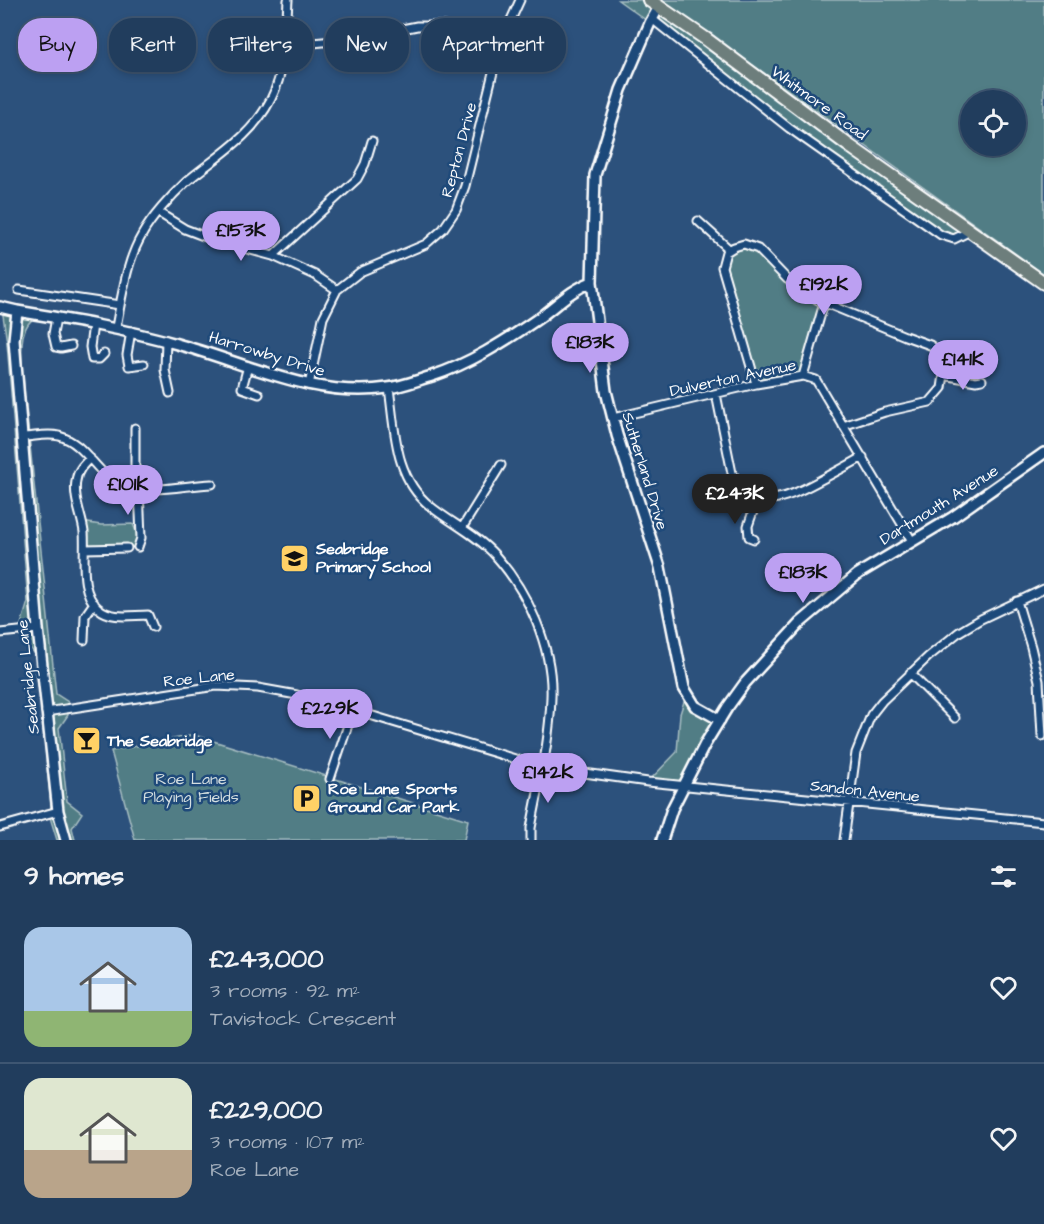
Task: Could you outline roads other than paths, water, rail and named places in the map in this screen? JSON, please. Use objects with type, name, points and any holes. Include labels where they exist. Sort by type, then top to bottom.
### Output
[{"type":"highway","name":"Whitmore Road","points":[[654,4],[1044,283]]},
{"type":"street","points":[[286,18],[288,0]]},
{"type":"street","name":"Repton Drive","points":[[512,18],[520,0]]},
{"type":"street","name":"Sutherland Drive","points":[[654,4],[652,19],[621,90],[595,175],[592,282],[606,391],[660,567],[684,688],[695,706],[720,720]]},
{"type":"street","points":[[652,19],[789,128],[941,235],[954,239],[970,231]]},
{"type":"street","points":[[313,43],[352,39],[421,26]]},
{"type":"street","points":[[116,327],[135,248],[143,233],[186,183],[223,155],[252,127],[272,99],[279,72]]},
{"type":"street","name":"Repton Drive","points":[[309,385],[322,318],[337,290],[360,272],[426,244],[443,229],[456,210],[465,186],[493,72]]},
{"type":"street","points":[[273,256],[357,179],[365,164],[372,141]]},
{"type":"street","points":[[159,213],[185,229],[214,240],[273,256],[315,275],[337,290]]},
{"type":"street","points":[[698,222],[729,249]]},
{"type":"street","points":[[756,384],[722,267],[723,259],[729,249],[744,244],[758,249],[787,279],[824,303],[930,345],[936,350],[943,363],[944,375],[942,388],[930,402],[885,412],[843,426]]},
{"type":"street","name":"Harrowby Drive","points":[[17,311],[116,327],[166,340],[309,385],[340,390],[389,388],[435,375],[478,357],[537,320],[579,287],[592,282]]},
{"type":"street","points":[[19,290],[120,305]]},
{"type":"street","points":[[803,376],[824,303]]},
{"type":"street","points":[[0,307],[17,311]]},
{"type":"street","name":"Seabridge Lane","points":[[17,311],[14,340],[38,629],[58,811],[66,840]]},
{"type":"street","points":[[56,318],[53,334],[56,347],[71,346]]},
{"type":"street","points":[[93,324],[90,347],[92,359],[99,359],[104,354]]},
{"type":"street","points":[[130,331],[127,355],[129,366],[144,364]]},
{"type":"street","points":[[166,340],[165,370],[171,393]]},
{"type":"street","points":[[248,366],[242,388],[259,394]]},
{"type":"street","points":[[944,375],[982,380]]},
{"type":"street","name":"Dulverton Avenue","points":[[613,418],[756,384],[803,376],[816,380],[912,541]]},
{"type":"street","points":[[389,388],[400,464],[413,487],[428,505],[494,553],[519,586],[541,637],[548,661],[551,695],[531,840]]},
{"type":"street","points":[[716,394],[732,474],[739,485],[752,496],[777,499],[790,496],[863,458]]},
{"type":"street","points":[[135,428],[141,538],[138,547]]},
{"type":"street","points":[[22,436],[48,434],[60,436],[81,447],[114,481],[124,486],[137,488],[212,484]]},
{"type":"street","name":"Dartmouth Avenue","points":[[662,840],[672,809],[720,720],[745,683],[800,623],[858,574],[990,492],[1044,453]]},
{"type":"street","points":[[90,458],[81,467],[75,482],[85,549],[84,572],[87,589],[94,603],[108,616],[148,615],[153,627]]},
{"type":"street","points":[[462,528],[501,465]]},
{"type":"street","points":[[754,539],[749,537],[748,526],[758,497]]},
{"type":"street","points":[[85,549],[127,548]]},
{"type":"street","points":[[844,840],[856,753],[871,715],[882,701],[910,673],[960,632],[1044,589]]},
{"type":"street","points":[[1017,601],[1039,681],[1042,736]]},
{"type":"street","points":[[84,640],[85,616],[94,603]]},
{"type":"street","points":[[0,633],[38,629]]},
{"type":"street","points":[[910,673],[955,718]]},
{"type":"street","name":"Roe Lane","points":[[46,712],[227,686],[258,688],[297,695],[353,710],[542,767],[684,785]]},
{"type":"street","points":[[330,778],[353,710]]},
{"type":"street","name":"Sandon Avenue","points":[[684,785],[848,804],[1044,822]]},
{"type":"street","points":[[0,827],[58,811]]},
{"type":"place","name":"Seabridge Primary School","points":[[295,558]]},
{"type":"place","name":"The Seabridge","points":[[86,741]]},
{"type":"place","name":"Roe Lane Sports Ground Car Park","points":[[307,798]]},
{"type":"park label","name":"Roe Lane Playing Fields","points":[[191,788]]}]
